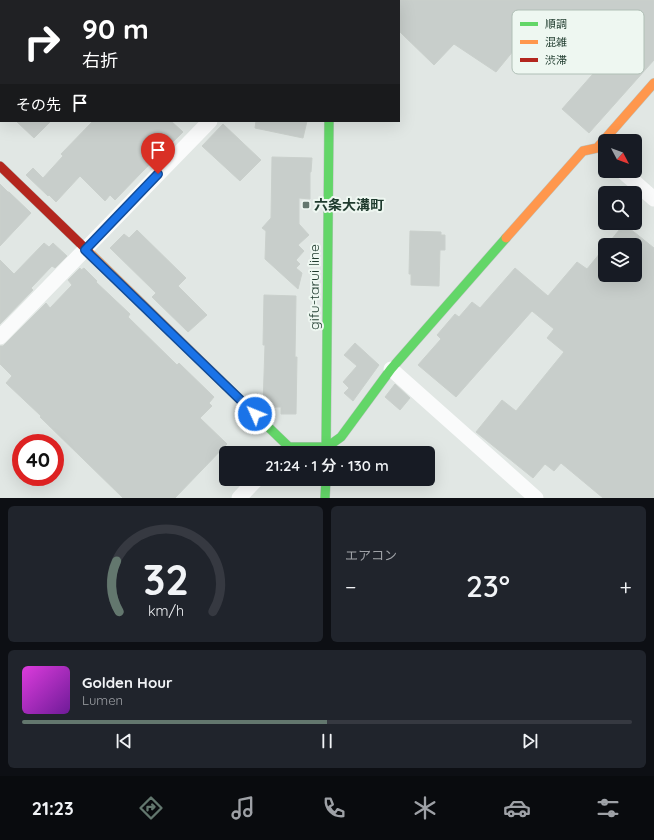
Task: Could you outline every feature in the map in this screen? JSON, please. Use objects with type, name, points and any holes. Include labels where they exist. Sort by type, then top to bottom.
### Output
[{"type":"street","points":[[615,134],[654,83]]},
{"type":"street","points":[[0,338],[209,122]]},
{"type":"street","name":"gifu-tarui line","points":[[326,446],[329,122]]},
{"type":"street","points":[[331,446],[341,437],[391,369],[583,151],[598,152]]},
{"type":"street","points":[[0,166],[281,446]]},
{"type":"street","points":[[630,178],[654,199]]},
{"type":"street","points":[[391,369],[536,498]]},
{"type":"street","points":[[239,498],[250,486]]},
{"type":"street","points":[[325,498],[326,486]]},
{"type":"building","points":[[400,0],[654,0],[654,60],[644,71],[644,10],[512,10],[512,52],[496,72],[454,44],[434,65],[400,32]]},
{"type":"building","points":[[593,74],[642,74],[589,133],[562,109]]},
{"type":"building","points":[[17,122],[50,122],[34,138]]},
{"type":"building","points":[[92,122],[172,122],[183,132],[115,200],[110,195],[105,201],[80,176],[56,202],[26,175],[33,168],[43,178],[63,156],[61,154]]},
{"type":"building","points":[[256,122],[307,122],[303,138],[255,128]]},
{"type":"building","points":[[223,124],[261,160],[240,181],[202,146]]},
{"type":"building","points":[[272,157],[312,158],[310,172],[310,199],[299,198],[299,224],[309,235],[298,245],[304,251],[296,260],[300,264],[296,268],[302,273],[298,289],[265,259],[266,231],[262,228],[271,218]]},
{"type":"building","points":[[0,184],[31,213],[0,246]]},
{"type":"building","points":[[137,230],[186,278],[178,286],[207,315],[188,332],[152,297],[156,293],[110,248],[124,234],[129,238]]},
{"type":"building","points":[[619,230],[632,230],[642,238],[613,238]]},
{"type":"building","points":[[410,231],[441,232],[441,235],[445,235],[445,250],[440,250],[439,286],[411,285],[411,274],[409,274]]},
{"type":"building","points":[[642,238],[654,248],[654,498],[603,498],[561,463],[554,471],[545,464],[533,478],[476,432],[502,400],[516,411],[564,352],[547,338],[554,329],[532,311],[456,397],[418,365],[441,339],[437,335],[455,314],[459,317],[472,302],[480,308],[515,268],[548,296],[577,262],[587,269],[598,256],[598,282],[642,282]]},
{"type":"building","points":[[44,243],[49,247],[53,243],[67,256],[55,268],[52,266],[31,288],[33,290],[0,324],[0,260],[14,274]]},
{"type":"building","points":[[80,268],[81,270],[84,268],[97,281],[96,282],[130,314],[128,317],[177,365],[179,363],[214,397],[209,403],[212,406],[200,418],[227,444],[225,446],[219,446],[219,452],[175,498],[123,498],[64,440],[64,434],[57,434],[40,417],[41,416],[6,383],[12,376],[0,364],[0,346],[3,346],[46,303],[50,308],[72,285],[68,280]]},
{"type":"building","points":[[264,295],[296,296],[296,414],[281,414],[281,407],[265,407],[263,405],[265,345],[263,345]]},
{"type":"building","points":[[355,343],[379,365],[353,401],[344,393],[349,388],[343,382],[357,366],[344,355]]},
{"type":"building","points":[[395,384],[410,398],[400,410],[385,397]]},
{"type":"traffic: fast","points":[[326,446],[329,122]]},
{"type":"traffic: fast","points":[[262,421],[289,447],[327,447],[341,437],[391,369],[506,238]]},
{"type":"traffic: fast","points":[[325,498],[326,486]]},
{"type":"traffic: slow","points":[[506,238],[583,151],[597,148],[654,83]]},
{"type":"traffic: slow","points":[[89,252],[262,421]]},
{"type":"traffic: jam","points":[[0,166],[89,252]]},
{"type":"place","name":"六条大溝町","points":[[306,205]]},
{"type":"route","points":[[158,174],[85,250],[255,414]]}]
